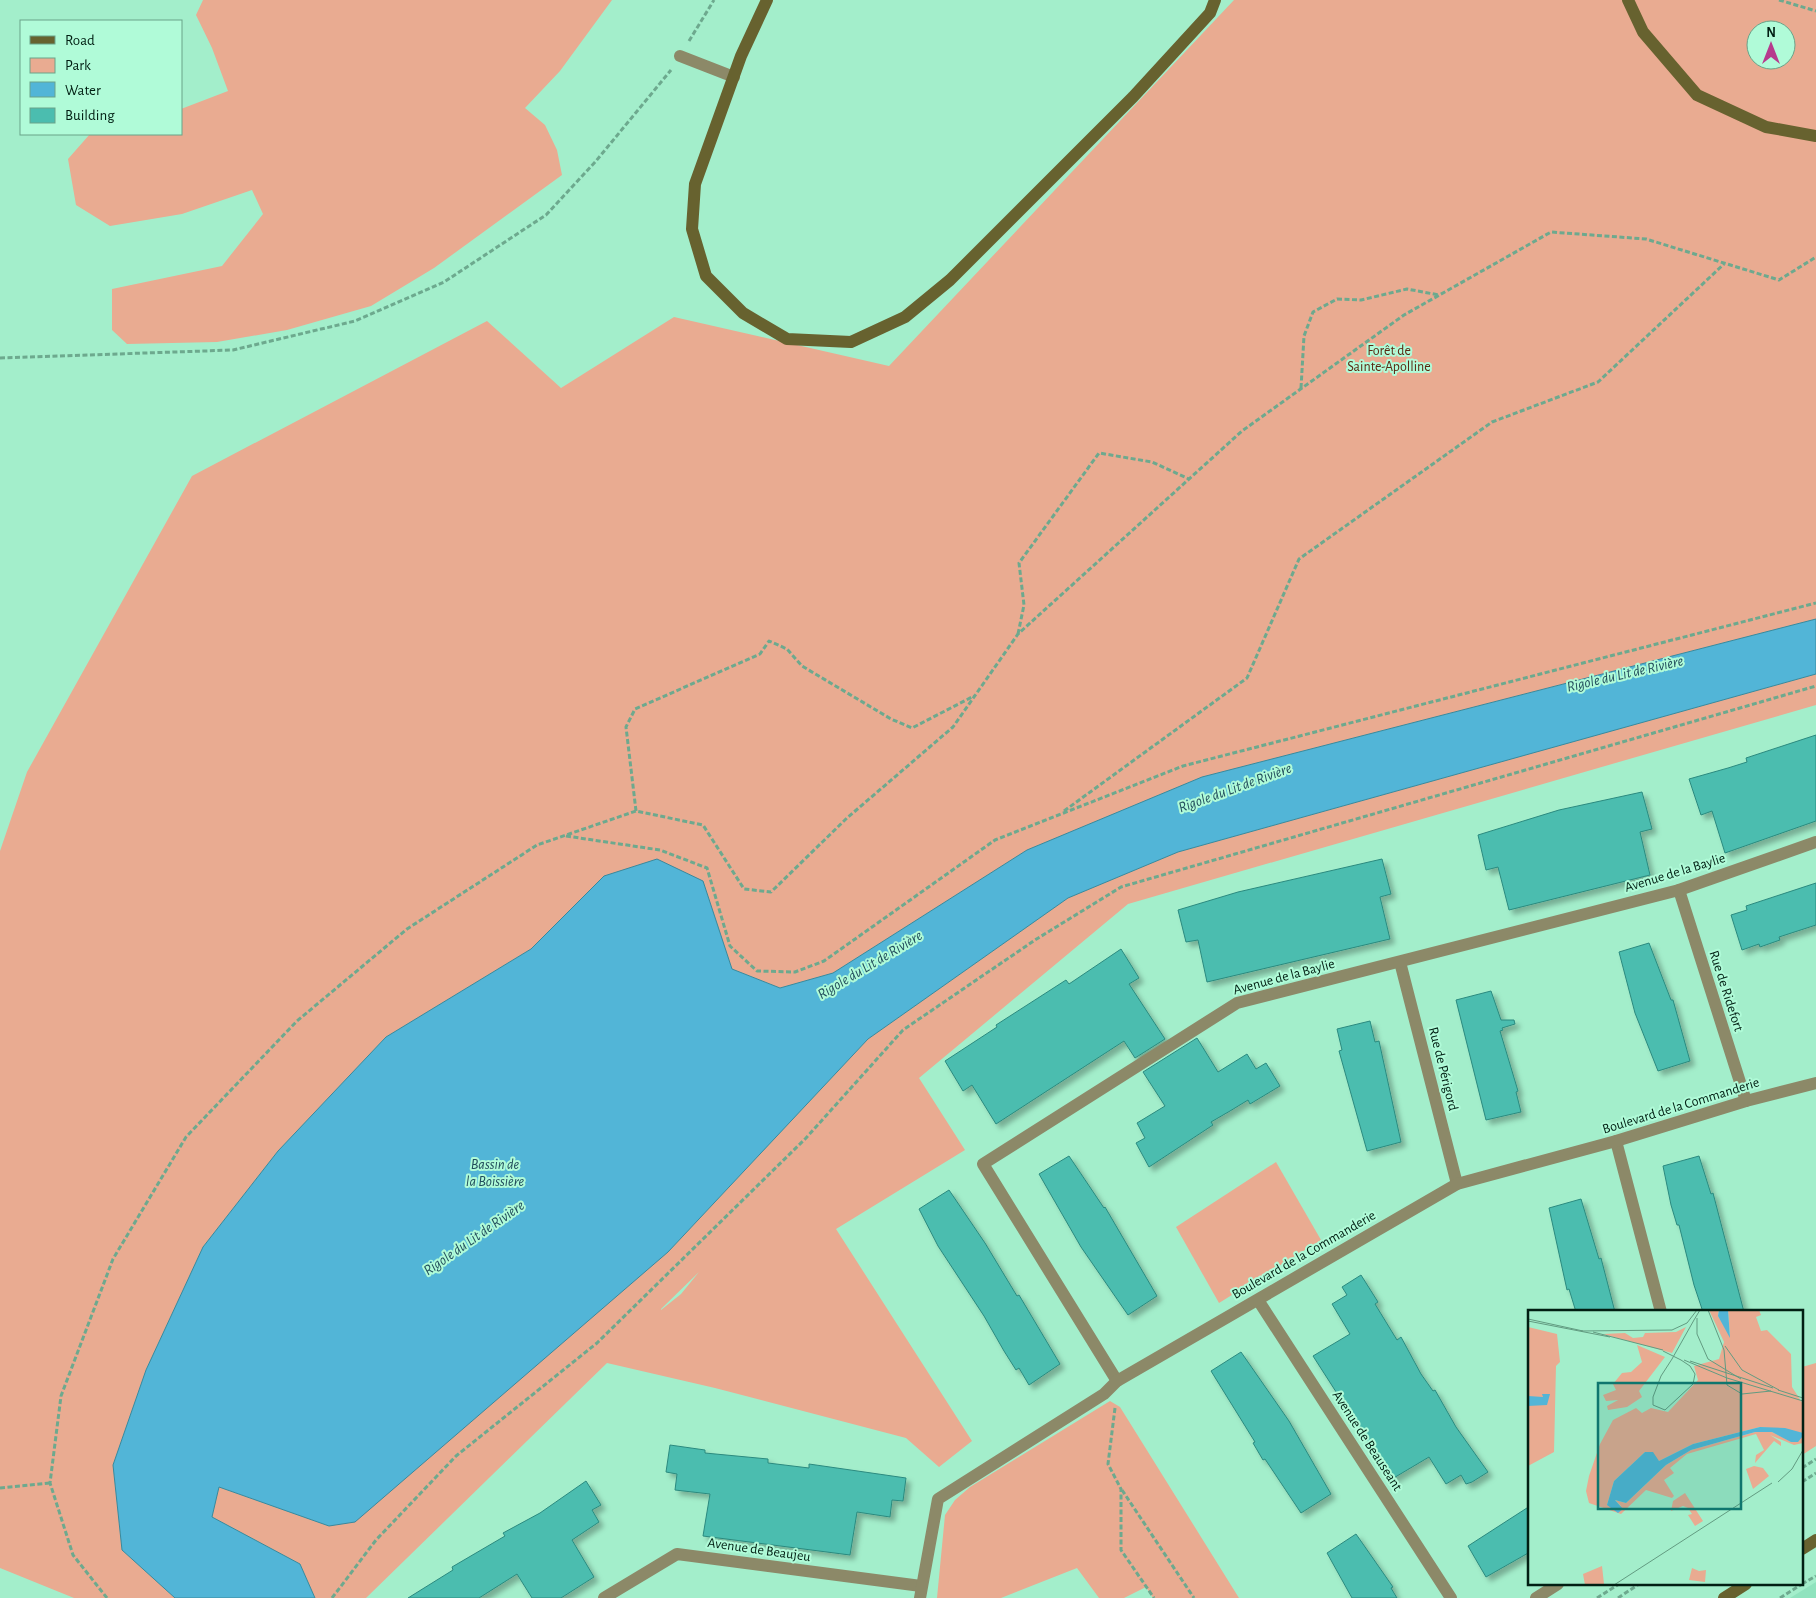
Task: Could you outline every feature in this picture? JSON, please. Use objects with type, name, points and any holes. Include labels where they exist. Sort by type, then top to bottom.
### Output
[{"type":"main road","points":[[767,0],[734,77],[695,184],[692,229],[706,276],[743,313],[787,339],[851,342],[905,317],[950,280],[1133,97],[1210,13],[1215,0]]},
{"type":"main road","points":[[1628,0],[1643,32],[1697,94],[1766,128],[1816,136]]},
{"type":"main road","points":[[1804,1548],[1816,1540]]},
{"type":"main road","points":[[1724,1598],[1743,1586]]},
{"type":"street","points":[[680,56],[734,77]]},
{"type":"street","name":"Avenue de la Baylie","points":[[1117,1381],[983,1164],[1237,1003],[1679,890],[1816,842]]},
{"type":"street","name":"Rue de Ridefort","points":[[1679,890],[1746,1101]]},
{"type":"street","name":"Rue de Périgord","points":[[1400,962],[1457,1184]]},
{"type":"street","name":"Boulevard de la Commanderie","points":[[921,1592],[938,1499],[1104,1394],[1117,1381],[1457,1184],[1616,1141],[1746,1101],[1816,1083]]},
{"type":"street","points":[[1616,1141],[1660,1310]]},
{"type":"street","name":"Avenue de Beauseant","points":[[1258,1300],[1451,1598]]},
{"type":"street","name":"Avenue de Beaujeu","points":[[604,1598],[677,1554],[921,1592]]},
{"type":"street","points":[[1536,1598],[1555,1586]]},
{"type":"path","points":[[0,358],[233,350],[355,321],[444,282],[546,215],[596,161],[670,72],[714,0]]},
{"type":"path","points":[[1779,0],[1816,11]]},
{"type":"path","points":[[107,1598],[73,1555],[50,1483],[61,1396],[113,1258],[186,1138],[297,1021],[407,929],[537,845],[636,811],[703,825],[744,889],[770,892],[848,818],[953,727],[1018,634],[1242,431],[1404,314],[1551,232],[1646,239],[1779,280],[1816,257]]},
{"type":"path","points":[[1059,815],[1247,678],[1299,559],[1492,422],[1598,382],[1724,263]]},
{"type":"path","points":[[1301,389],[1304,336],[1313,312],[1337,299],[1361,300],[1407,289],[1439,295]]},
{"type":"path","points":[[1018,634],[1024,605],[1019,563],[1099,453],[1152,462],[1189,479]]},
{"type":"path","points":[[564,836],[660,850],[707,868],[730,946],[758,971],[795,972],[824,961],[995,840],[1183,766],[1816,602]]},
{"type":"path","points":[[636,811],[626,727],[635,709],[760,654],[769,641],[787,649],[802,666],[891,719],[912,728],[976,695]]},
{"type":"path","points":[[332,1598],[376,1540],[456,1456],[597,1343],[806,1138],[903,1030],[1066,920],[1121,887],[1816,686]]},
{"type":"path","points":[[1104,1394],[1115,1406],[1108,1464],[1121,1489],[1194,1598]]},
{"type":"path","points":[[1804,1467],[1816,1459]]},
{"type":"path","points":[[1804,1481],[1816,1473]]},
{"type":"path","points":[[0,1488],[50,1483]]},
{"type":"path","points":[[1121,1489],[1121,1550],[1154,1598]]},
{"type":"path","points":[[1804,1583],[1816,1576]]},
{"type":"path","points":[[1597,1598],[1616,1586]]},
{"type":"path","points":[[1618,1598],[1637,1586]]},
{"type":"path","points":[[1780,1598],[1799,1586]]},
{"type":"shaded area","points":[[1816,1582],[1816,1598],[1790,1598]]},
{"type":"green space","points":[[203,0],[612,0],[560,71],[525,108],[545,125],[557,150],[562,175],[434,268],[371,306],[287,330],[217,342],[127,344],[112,330],[112,289],[222,266],[263,214],[252,190],[182,214],[110,226],[76,205],[68,159],[89,135],[182,135],[182,109],[228,91],[212,48],[196,15]]},
{"type":"green space","name":"Forêt de Sainte-Apolline","points":[[1234,0],[1816,0],[1816,619],[1202,777],[1027,850],[833,973],[780,988],[732,969],[703,881],[604,876],[531,949],[386,1037],[278,1151],[203,1247],[146,1370],[113,1465],[122,1550],[175,1598],[74,1598],[0,1568],[0,851],[27,772],[192,476],[487,321],[561,388],[674,317],[889,366]]},
{"type":"green space","points":[[1816,674],[1816,705],[1128,904],[919,1078],[965,1150],[836,1229],[972,1441],[939,1467],[906,1438],[715,1388],[607,1363],[366,1598],[315,1598],[300,1564],[212,1517],[219,1487],[329,1526],[668,1252],[868,1039],[1068,898],[1178,852]],"holes":[[[699,1272],[681,1294],[661,1310]]]},
{"type":"green space","points":[[1276,1162],[1321,1240],[1219,1303],[1176,1227]]},
{"type":"green space","points":[[1816,1363],[1816,1446],[1804,1454],[1804,1366]]},
{"type":"green space","points":[[1110,1401],[1120,1407],[1239,1598],[1153,1598],[1146,1587],[1124,1598],[1099,1598],[1077,1568],[1001,1598],[937,1598],[945,1515],[955,1500],[970,1487]]},
{"type":"water","name":"Bassin de la Boissière","points":[[1816,619],[1816,674],[1178,852],[1068,898],[868,1039],[668,1252],[355,1522],[329,1526],[219,1487],[212,1517],[300,1564],[315,1598],[175,1598],[122,1550],[113,1465],[146,1370],[203,1247],[278,1151],[386,1037],[531,949],[604,876],[657,859],[703,881],[732,969],[780,988],[833,973],[1027,850],[1202,777]]},
{"type":"building","points":[[1816,735],[1816,821],[1725,853],[1712,811],[1701,815],[1689,779],[1747,762],[1746,758]]},
{"type":"building","points":[[1642,792],[1652,829],[1640,832],[1650,875],[1509,910],[1498,867],[1486,870],[1478,835],[1559,810]]},
{"type":"building","points":[[1382,859],[1391,894],[1380,897],[1390,939],[1207,982],[1198,940],[1186,942],[1178,910],[1238,892]]},
{"type":"building","points":[[1816,883],[1816,925],[1779,937],[1780,940],[1760,947],[1759,944],[1742,950],[1731,915],[1747,910],[1746,906]]},
{"type":"building","points":[[1649,943],[1671,1000],[1673,1000],[1690,1061],[1658,1071],[1635,1013],[1619,952]]},
{"type":"building","points":[[1121,949],[1139,978],[1129,984],[1165,1039],[1135,1058],[1124,1041],[996,1124],[972,1085],[963,1091],[945,1061],[997,1027],[996,1025],[1066,980],[1069,984]]},
{"type":"building","points":[[1491,991],[1501,1020],[1514,1020],[1515,1024],[1502,1028],[1503,1030],[1500,1031],[1518,1091],[1516,1092],[1521,1112],[1486,1120],[1456,1000]]},
{"type":"building","points":[[1370,1021],[1375,1042],[1379,1041],[1401,1142],[1367,1151],[1339,1051],[1342,1050],[1337,1029]]},
{"type":"building","points":[[1197,1038],[1218,1072],[1247,1054],[1256,1069],[1266,1063],[1280,1086],[1250,1104],[1248,1100],[1211,1122],[1213,1125],[1149,1167],[1136,1143],[1145,1138],[1137,1123],[1165,1106],[1143,1072]]},
{"type":"building","points":[[1069,1156],[1105,1207],[1157,1296],[1128,1315],[1081,1247],[1039,1174]]},
{"type":"building","points":[[1699,1156],[1711,1194],[1713,1193],[1743,1310],[1702,1310],[1679,1225],[1677,1225],[1671,1205],[1663,1166]]},
{"type":"building","points":[[949,1190],[985,1243],[1017,1296],[1019,1295],[1060,1364],[1029,1385],[1019,1368],[1016,1370],[984,1316],[938,1246],[919,1209]]},
{"type":"building","points":[[1581,1199],[1599,1259],[1601,1258],[1614,1310],[1575,1310],[1569,1289],[1567,1290],[1549,1208]]},
{"type":"building","points":[[1361,1275],[1378,1302],[1375,1304],[1397,1340],[1401,1337],[1421,1374],[1433,1391],[1435,1390],[1456,1427],[1488,1472],[1472,1482],[1466,1484],[1461,1475],[1446,1484],[1429,1457],[1392,1479],[1313,1356],[1350,1334],[1332,1304],[1347,1295],[1342,1287]]},
{"type":"building","points":[[1241,1352],[1289,1421],[1331,1494],[1301,1513],[1265,1459],[1263,1460],[1253,1443],[1255,1442],[1211,1371]]},
{"type":"building","points":[[670,1445],[705,1450],[705,1453],[768,1459],[768,1463],[809,1468],[809,1464],[906,1478],[903,1501],[892,1500],[890,1517],[857,1512],[850,1555],[703,1536],[710,1494],[675,1490],[677,1474],[666,1472]]},
{"type":"building","points":[[586,1481],[601,1505],[592,1510],[599,1522],[572,1540],[594,1577],[561,1598],[532,1598],[517,1574],[479,1598],[408,1598],[453,1570],[452,1567],[505,1536],[503,1533],[540,1513]]},
{"type":"building","points":[[1528,1507],[1528,1553],[1486,1577],[1468,1546]]},
{"type":"building","points":[[1356,1534],[1393,1587],[1391,1588],[1397,1598],[1352,1598],[1327,1553]]},
{"type":"water label","name":"Rigole du Lit de Rivière","points":[[1625,674]]},
{"type":"water label","name":"Rigole du Lit de Rivière","points":[[1235,788]]},
{"type":"water label","name":"Rigole du Lit de Rivière","points":[[870,965]]},
{"type":"water label","name":"Rigole du Lit de Rivière","points":[[474,1238]]}]
